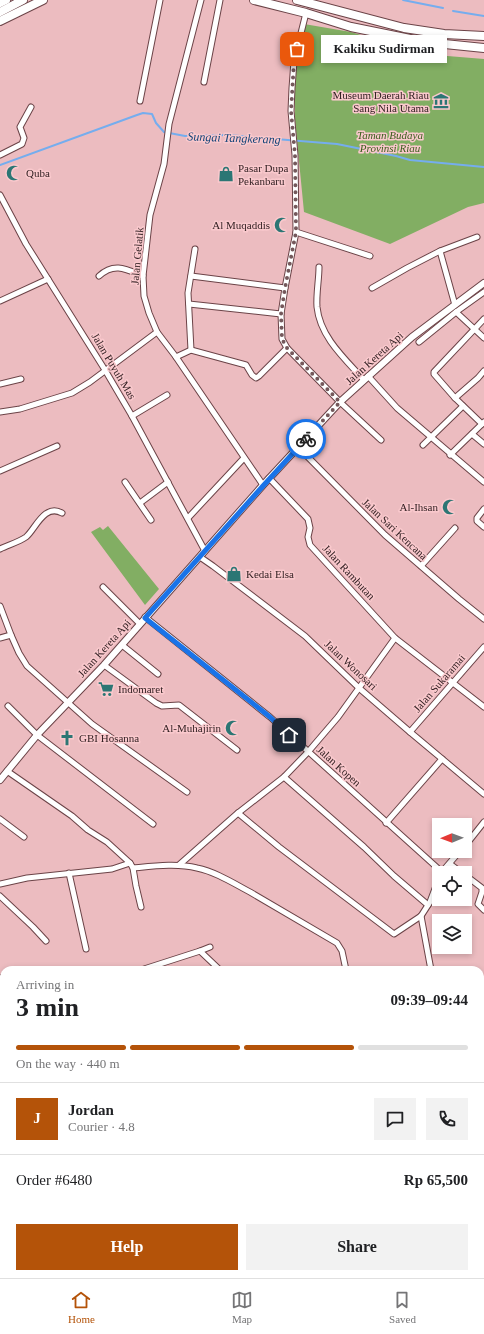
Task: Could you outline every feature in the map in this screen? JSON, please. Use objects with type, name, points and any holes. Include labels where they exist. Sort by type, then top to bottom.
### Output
[{"type":"main road","points":[[0,3],[6,0]]},
{"type":"main road","points":[[0,12],[23,0]]},
{"type":"main road","points":[[0,21],[43,0]]},
{"type":"main road","points":[[254,0],[306,13],[351,27],[442,44],[484,48]]},
{"type":"main road","points":[[297,0],[404,28],[444,34],[484,36]]},
{"type":"street","points":[[140,101],[160,0]]},
{"type":"street","name":"Jalan Gelatik","points":[[201,0],[169,124],[164,164],[150,215],[143,276],[146,302],[157,332],[176,357],[263,486]]},
{"type":"street","points":[[204,82],[220,0]]},
{"type":"street","points":[[306,13],[294,61],[291,111],[295,155],[296,232],[281,314],[282,339],[287,348],[340,402],[381,440]]},
{"type":"street","points":[[0,155],[22,144],[24,137],[20,127],[31,107]]},
{"type":"street","name":"Jalan Puyuh Mas","points":[[0,195],[26,244],[132,416],[205,551]]},
{"type":"street","points":[[296,232],[370,256]]},
{"type":"street","points":[[372,288],[406,268],[440,251],[477,237]]},
{"type":"street","points":[[191,350],[188,293],[195,249]]},
{"type":"street","points":[[440,251],[455,309],[474,330],[484,338]]},
{"type":"street","points":[[99,276],[108,269],[116,267],[130,270],[143,276]]},
{"type":"street","points":[[319,267],[317,307],[321,322],[331,342],[397,408],[484,482]]},
{"type":"street","points":[[191,276],[285,288]]},
{"type":"street","points":[[0,301],[48,280]]},
{"type":"street","name":"Jalan Kereta Api","points":[[0,780],[37,735],[104,665],[269,478],[340,402],[412,337],[455,309],[484,283]]},
{"type":"street","points":[[419,342],[455,309],[484,292]]},
{"type":"street","points":[[189,304],[281,314]]},
{"type":"street","points":[[450,454],[483,423],[455,398],[434,374],[434,372],[484,319]]},
{"type":"street","points":[[0,412],[20,408],[72,392],[90,382],[157,332]]},
{"type":"street","points":[[176,357],[191,350],[246,366],[252,376],[256,378],[287,348]]},
{"type":"street","points":[[455,398],[484,371]]},
{"type":"street","points":[[0,384],[21,379]]},
{"type":"street","points":[[132,416],[167,395]]},
{"type":"street","points":[[423,445],[463,406]]},
{"type":"street","points":[[472,434],[484,444]]},
{"type":"street","points":[[0,471],[57,446]]},
{"type":"street","name":"Jalan Sari Kencana","points":[[298,447],[385,535],[484,619]]},
{"type":"street","points":[[188,518],[244,458]]},
{"type":"street","name":"Jalan Rambutan","points":[[269,478],[308,519],[310,528],[308,537],[310,545],[395,638],[484,706]]},
{"type":"street","points":[[125,482],[152,520]]},
{"type":"street","points":[[140,503],[168,482]]},
{"type":"street","points":[[484,510],[477,518],[477,521],[484,527]]},
{"type":"street","points":[[0,549],[26,537],[40,518],[52,511],[62,513]]},
{"type":"street","points":[[421,566],[455,528]]},
{"type":"street","name":"Jalan Wonosari","points":[[200,557],[305,636],[359,688],[484,794]]},
{"type":"street","points":[[103,587],[140,624]]},
{"type":"street","points":[[0,606],[19,653],[27,666],[92,724],[187,792]]},
{"type":"street","name":"Jalan Kopen","points":[[145,618],[270,717],[435,866]]},
{"type":"street","points":[[0,638],[11,635]]},
{"type":"street","points":[[179,865],[238,813],[284,777],[308,752],[338,717],[395,638]]},
{"type":"street","points":[[122,645],[158,674]]},
{"type":"street","name":"Jalan Sukaramai","points":[[410,732],[484,647]]},
{"type":"street","points":[[104,665],[156,703],[162,706],[179,705],[237,750]]},
{"type":"street","points":[[8,706],[37,735],[153,824]]},
{"type":"street","points":[[386,823],[442,759]]},
{"type":"street","points":[[8,771],[72,816],[88,830],[107,842],[130,863],[133,868],[141,907]]},
{"type":"street","points":[[284,777],[428,905]]},
{"type":"street","points":[[238,813],[292,857],[394,934],[421,916],[432,895]]},
{"type":"street","points":[[0,819],[24,837]]},
{"type":"street","points":[[472,837],[484,822]]},
{"type":"street","points":[[453,866],[450,864],[455,858]]},
{"type":"street","points":[[0,884],[26,878],[112,869],[130,863]]},
{"type":"street","points":[[133,868],[179,865],[197,867],[212,872],[337,943],[342,951],[345,966]]},
{"type":"street","points":[[69,873],[86,949]]},
{"type":"street","points":[[472,880],[482,888],[478,904],[484,910]]},
{"type":"street","points":[[0,896],[46,941]]},
{"type":"street","points":[[421,916],[430,966]]},
{"type":"street","points":[[156,966],[210,947]]},
{"type":"street","points":[[200,951],[216,966]]},
{"type":"green space","name":"Taman Budaya Provinsi Riau","points":[[304,24],[351,32],[423,54],[484,59],[484,203],[468,207],[390,244],[304,212],[295,120],[294,78]]},
{"type":"green space","points":[[108,526],[159,589],[145,605],[91,532],[100,527],[103,530]]},
{"type":"waterway","points":[[403,0],[443,8]]},
{"type":"waterway","points":[[453,11],[484,16]]},
{"type":"waterway","name":"Sungai Tangkerang","points":[[0,165],[143,113],[152,114],[156,123],[164,132],[185,136],[227,135],[337,144],[410,160],[484,167]]},
{"type":"way so far","points":[[297,49],[294,61],[291,111],[295,155],[297,204],[296,232],[281,314],[282,339],[284,345],[340,402],[306,439]]},
{"type":"place","name":"Kakiku Sudirman","points":[[297,49]]},
{"type":"place","name":"Museum Daerah Riau Sang Nila Utama","points":[[441,101]]},
{"type":"place","name":"Quba","points":[[14,173]]},
{"type":"place","name":"Pasar Dupa Pekanbaru","points":[[226,174]]},
{"type":"place","name":"Al Muqaddis","points":[[282,225]]},
{"type":"place","name":"Al-Ihsan","points":[[450,507]]},
{"type":"place","name":"Kedai Elsa","points":[[234,574]]},
{"type":"place","name":"Indomaret","points":[[106,689]]},
{"type":"place","name":"Al-Muhajirin","points":[[233,728]]},
{"type":"place","name":"GBI Hosanna","points":[[67,738]]},
{"type":"route","points":[[289,735],[270,717],[145,618],[306,439]]}]
